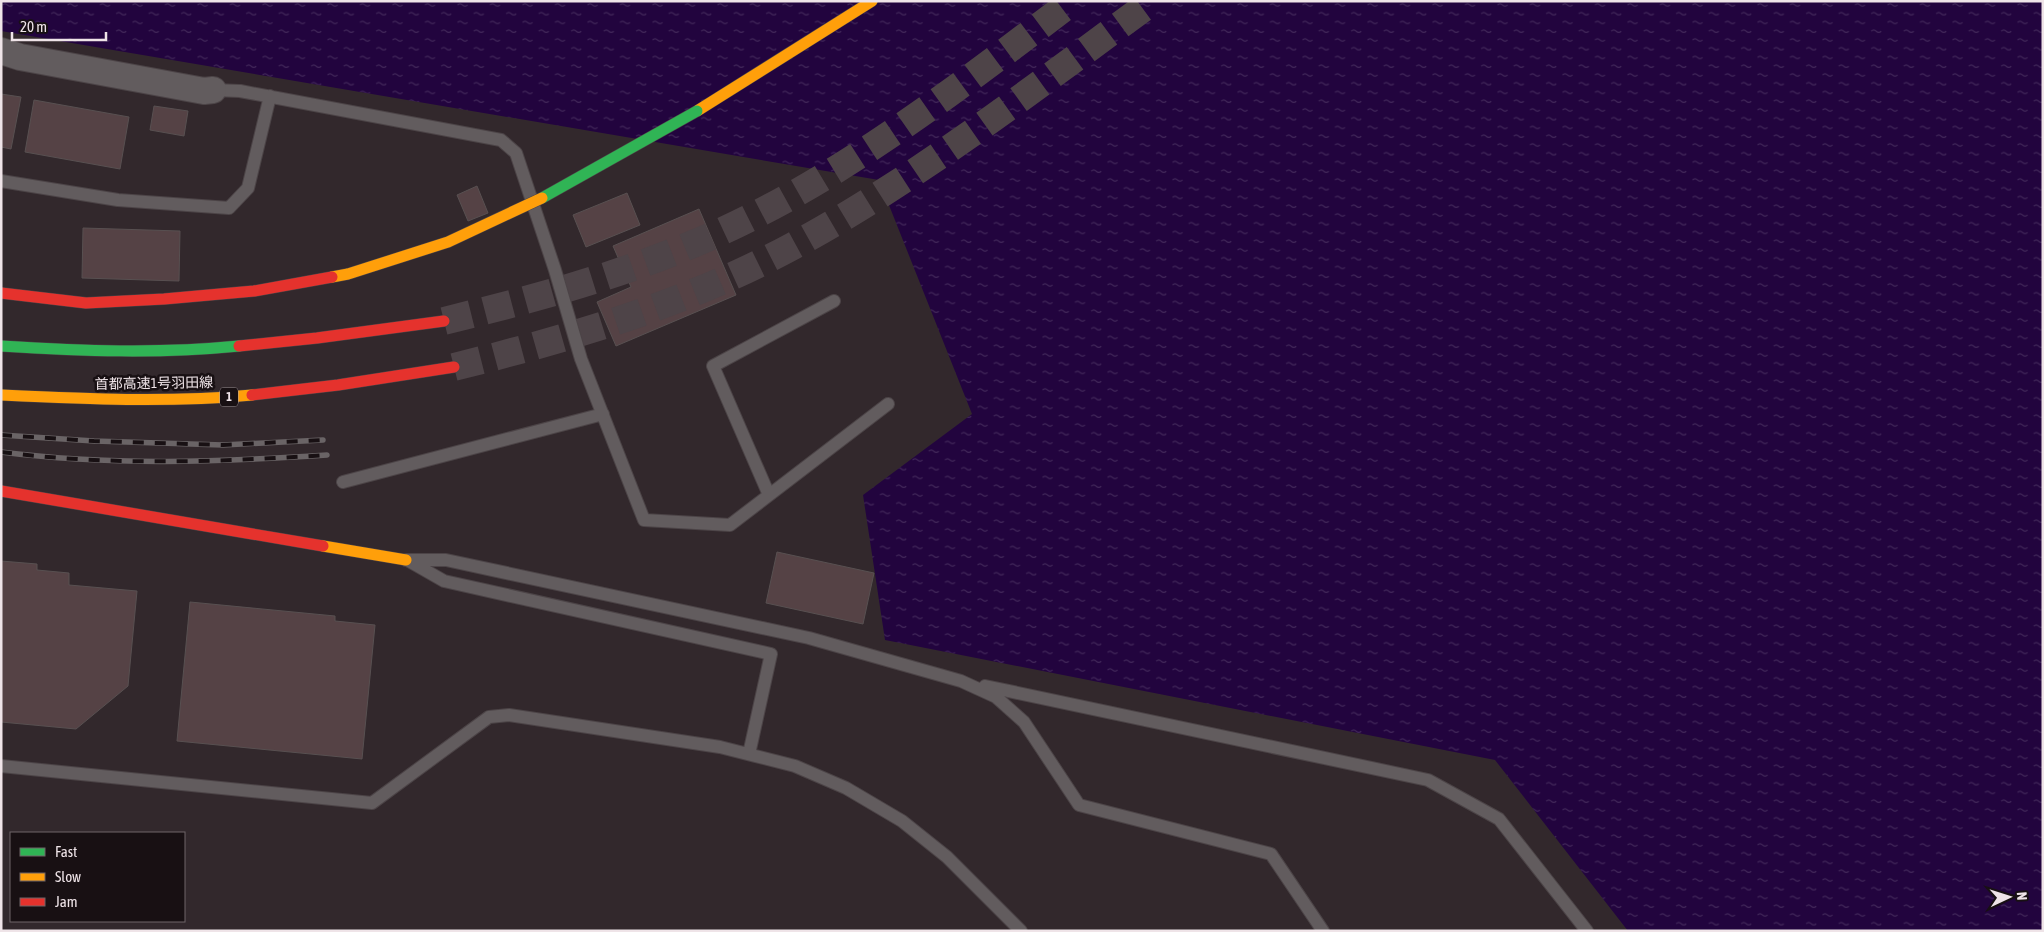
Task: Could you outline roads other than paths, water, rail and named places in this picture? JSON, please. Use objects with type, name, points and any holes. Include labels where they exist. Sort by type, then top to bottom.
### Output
[{"type":"main road","points":[[1,293],[86,303],[164,299],[254,291],[348,274],[448,242],[535,202],[689,116],[872,1]]},
{"type":"main road","points":[[1,346],[104,352],[210,348],[321,339],[444,320]]},
{"type":"main road","name":"首都高速1号羽田線","points":[[1,395],[98,400],[220,398],[331,387],[454,367]]},
{"type":"main road","points":[[1,491],[406,560]]},
{"type":"street","points":[[1,51],[20,57],[204,91],[213,90]]},
{"type":"lane","points":[[213,90],[240,91],[270,96],[501,140],[516,153],[555,270],[581,359],[644,520],[730,525],[888,404]]},
{"type":"lane","points":[[1,181],[118,200],[229,208],[248,188],[270,96]]},
{"type":"lane","points":[[769,495],[713,366],[834,301]]},
{"type":"lane","points":[[343,482],[603,414]]},
{"type":"lane","points":[[406,560],[446,560],[800,636],[961,681],[1428,780],[1499,819],[1587,931]]},
{"type":"lane","points":[[406,560],[444,581],[771,654],[749,754]]},
{"type":"lane","points":[[961,681],[996,697],[1024,722],[1079,805],[1271,854],[1323,931]]},
{"type":"lane","points":[[1,766],[372,803],[489,717],[509,715],[720,747],[804,770],[846,788],[902,820],[947,857],[1021,931]]},
{"type":"water","points":[[1,1],[2043,1],[2043,931],[1628,931],[1495,760],[885,640],[863,495],[972,414],[879,180],[1,31]]},
{"type":"tunnel","points":[[444,321],[601,278],[663,256],[744,221],[843,165],[890,134],[983,69],[1073,1]]},
{"type":"tunnel","points":[[454,367],[541,344],[627,317],[670,302],[753,267],[840,219],[932,161],[1153,1]]},
{"type":"railway","points":[[1,435],[94,441],[223,445],[323,440]]},
{"type":"railway","points":[[1,452],[124,461],[205,461],[327,455]]}]
